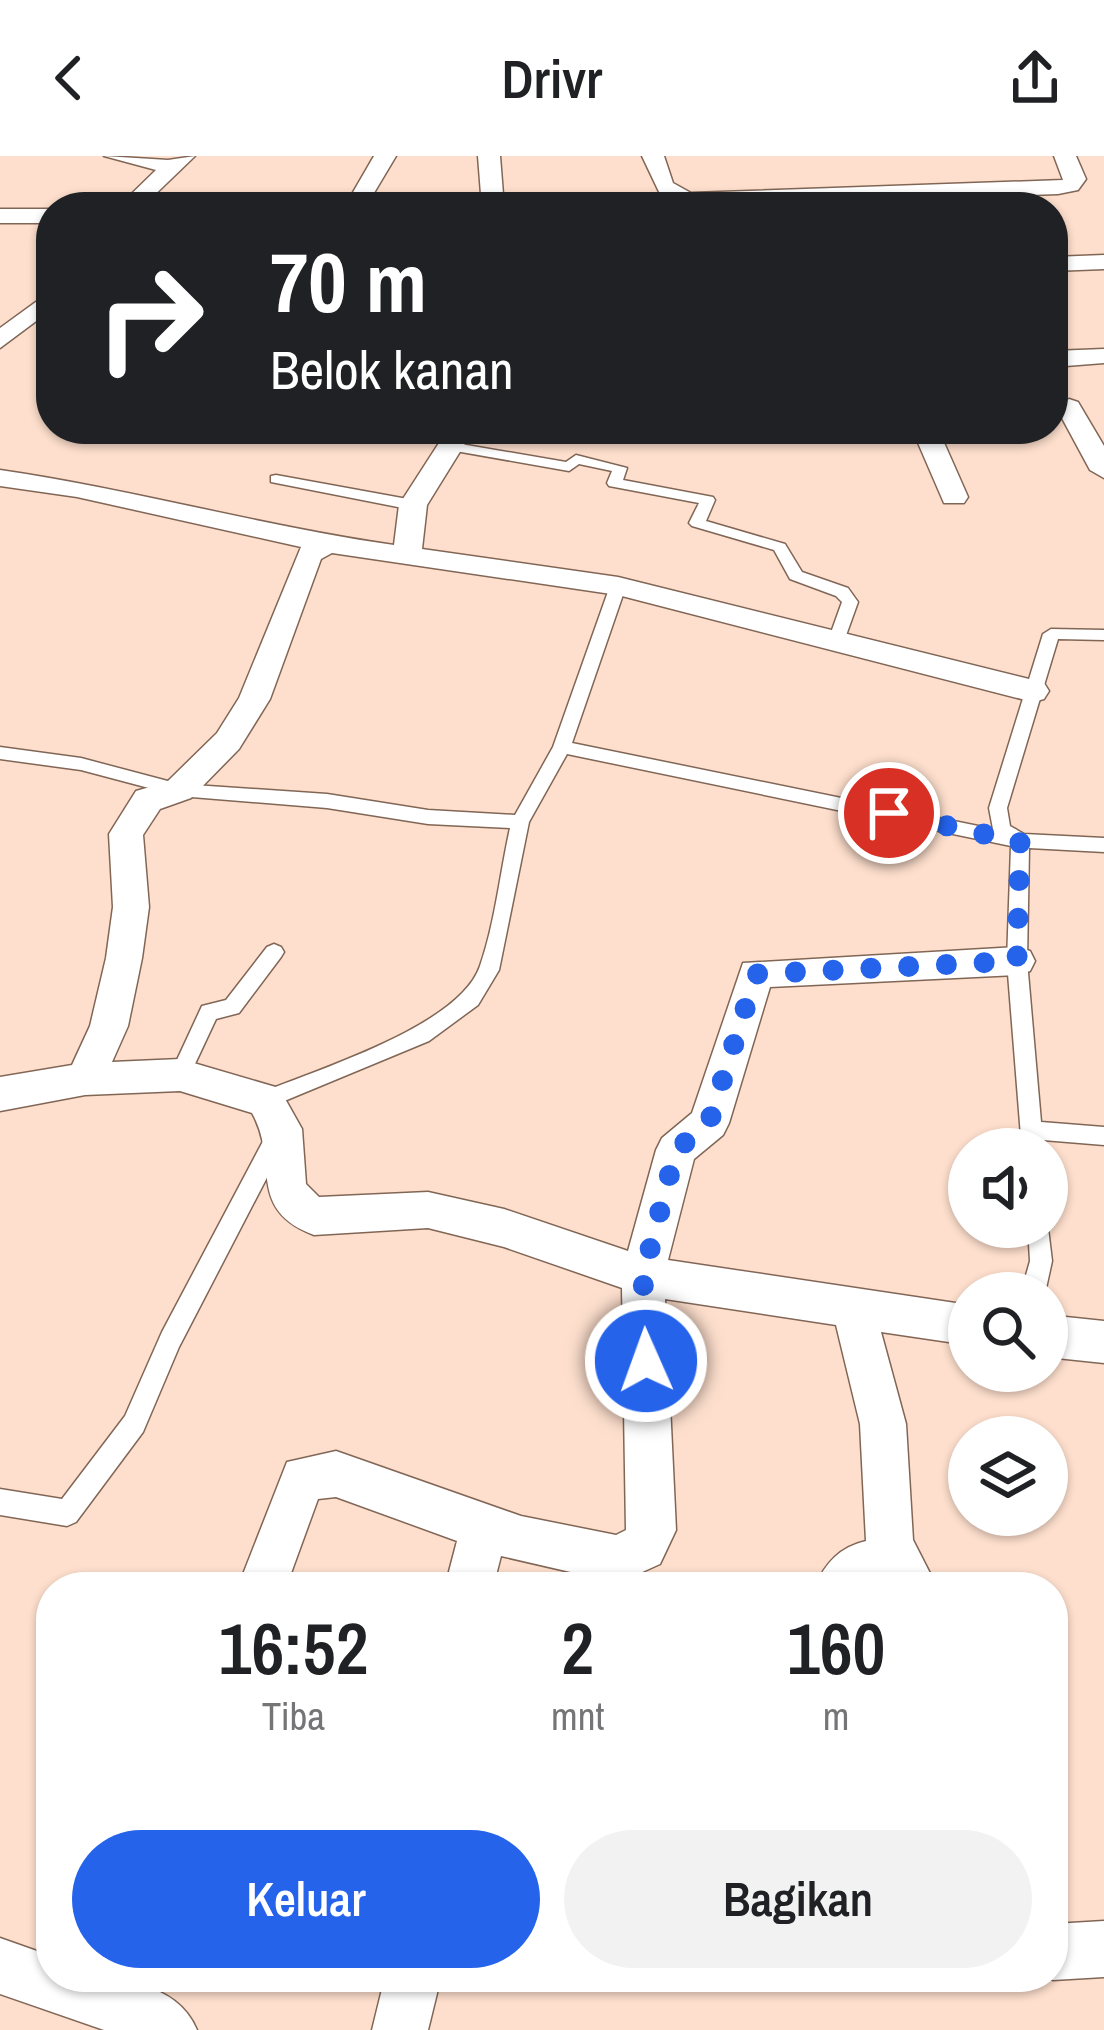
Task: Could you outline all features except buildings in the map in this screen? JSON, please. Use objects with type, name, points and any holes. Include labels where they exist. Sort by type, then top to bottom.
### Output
[{"type":"street","points":[[115,156],[178,162]]},
{"type":"street","points":[[364,192],[385,156]]},
{"type":"street","points":[[489,156],[492,192]]},
{"type":"street","points":[[653,156],[659,183],[669,192]]},
{"type":"street","points":[[917,192],[1070,185],[1075,179],[1065,156]]},
{"type":"street","points":[[145,192],[178,162]]},
{"type":"street","points":[[0,215],[36,216]]},
{"type":"street","points":[[1068,263],[1104,262]]},
{"type":"street","points":[[0,341],[36,316]]},
{"type":"street","points":[[1068,358],[1104,356]]},
{"type":"street","points":[[1068,408],[1104,405]]},
{"type":"street","points":[[1068,418],[1104,470]]},
{"type":"street","points":[[407,552],[412,505],[451,444]]},
{"type":"street","points":[[931,444],[954,497]]},
{"type":"street","points":[[0,478],[77,489],[328,544],[618,586],[1033,692]]},
{"type":"street","points":[[85,1079],[109,1026],[124,958],[131,907],[126,834],[148,800],[179,790],[228,741],[245,713],[309,554],[328,544]]},
{"type":"street","points":[[268,1572],[303,1478],[320,1473],[336,1474],[521,1540],[619,1559],[643,1547],[652,1530],[643,1276],[676,1150],[709,1123],[756,974],[1017,961]]},
{"type":"street","points":[[0,1094],[85,1079],[180,1075],[273,1115],[294,1204],[314,1216],[380,1208],[428,1210],[504,1228],[643,1276],[948,1322]]},
{"type":"street","points":[[853,1307],[883,1424],[887,1516],[903,1572]]},
{"type":"street","points":[[1068,1338],[1104,1342]]},
{"type":"street","points":[[473,1572],[484,1527]]},
{"type":"street","points":[[854,1572],[859,1567],[891,1572]]},
{"type":"street","points":[[1068,1951],[1104,1949]]},
{"type":"street","points":[[0,1966],[36,1978]]},
{"type":"street","points":[[77,1992],[159,2020],[169,2030]]},
{"type":"street","points":[[400,2030],[409,1992]]},
{"type":"lane","points":[[483,444],[569,466],[576,459],[620,467],[614,483],[708,500],[697,523],[780,547],[796,575],[842,592],[850,602],[836,641]]},
{"type":"lane","points":[[276,479],[412,505]]},
{"type":"lane","points":[[0,1502],[67,1513],[120,1448],[273,1115],[422,1035],[471,999],[489,970],[520,822],[562,747],[618,586]]},
{"type":"lane","points":[[1020,842],[1002,829],[998,808],[1051,634],[1104,635]]},
{"type":"lane","points":[[562,747],[1020,842],[1104,845]]},
{"type":"lane","points":[[0,753],[81,764],[179,790],[327,801],[428,818],[520,822]]},
{"type":"lane","points":[[1020,842],[1017,961],[1031,1128]]},
{"type":"lane","points":[[180,1075],[209,1012],[232,1007],[274,952]]},
{"type":"lane","points":[[1068,1138],[1104,1136]]},
{"type":"route","points":[[646,1361],[643,1276],[676,1150],[709,1123],[756,974],[1017,961],[1020,842],[889,813]]}]
